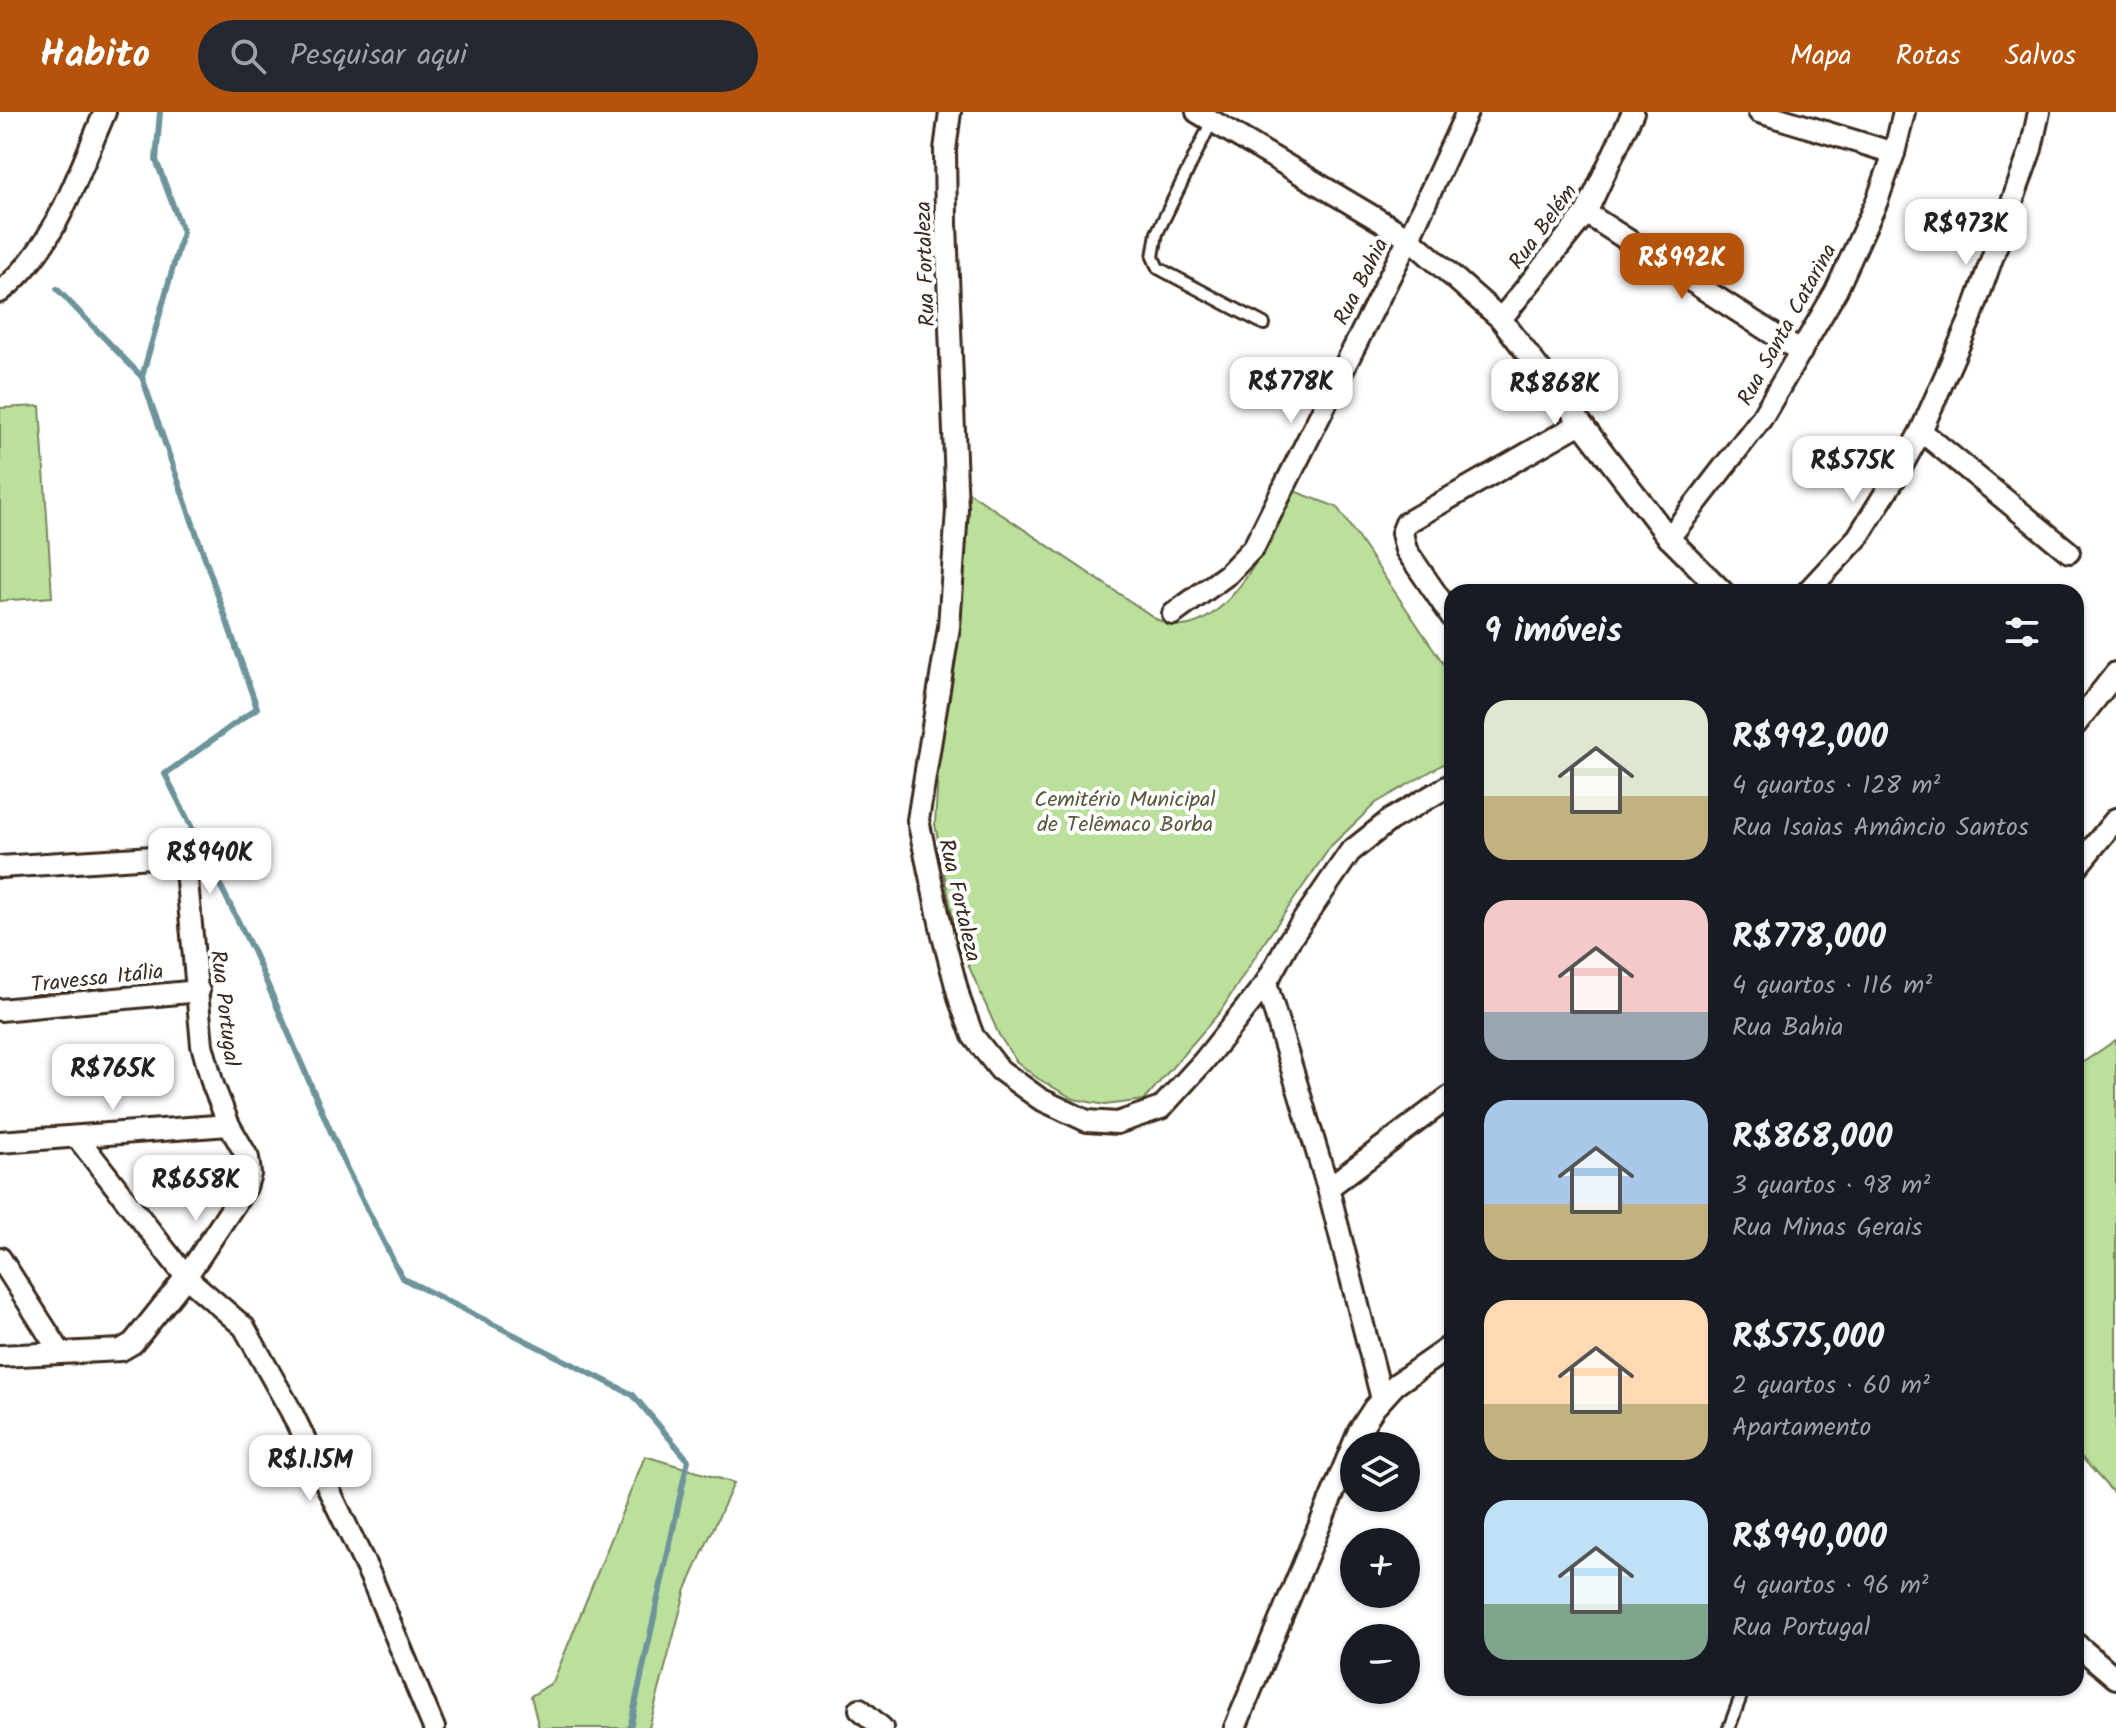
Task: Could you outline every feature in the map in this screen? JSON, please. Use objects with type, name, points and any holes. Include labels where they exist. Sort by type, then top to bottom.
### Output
[{"type":"street","points":[[0,292],[38,253],[55,227],[105,112]]},
{"type":"street","name":"Rua Fortaleza","points":[[950,112],[945,150],[946,224],[957,510],[949,627],[918,820],[943,936],[973,1036],[1000,1070],[1040,1099],[1087,1121],[1117,1123],[1161,1108],[1203,1062],[1266,983],[1289,941],[1350,852],[1390,820],[1444,789]]},
{"type":"street","name":"Rua Bahia","points":[[1173,614],[1228,574],[1254,547],[1409,238],[1467,112]]},
{"type":"street","name":"Rua Belém","points":[[1501,319],[1586,213],[1633,112]]},
{"type":"street","points":[[1759,112],[1894,153]]},
{"type":"street","name":"Rua Santa Catarina","points":[[1669,538],[1761,419],[1836,291],[1877,201],[1904,112]]},
{"type":"street","points":[[1814,584],[1858,537],[1921,431],[1970,320],[2031,149],[2039,112]]},
{"type":"street","points":[[1204,116],[1409,238],[1501,319],[1669,538],[1715,584]]},
{"type":"street","points":[[1586,213],[1801,352]]},
{"type":"street","points":[[1444,605],[1406,550],[1402,533],[1406,523],[1579,424]]},
{"type":"street","points":[[1921,431],[2069,552]]},
{"type":"street","points":[[2084,714],[2116,673]]},
{"type":"street","points":[[2084,858],[2116,819]]},
{"type":"street","name":"Rua Portugal","points":[[0,867],[153,857],[175,861],[186,870],[202,1045],[229,1125],[248,1158],[250,1174],[246,1187],[186,1277],[133,1343],[121,1350],[0,1356]]},
{"type":"street","points":[[1266,983],[1328,1188],[1382,1399]]},
{"type":"street","name":"Travessa Itália","points":[[0,1010],[199,991]]},
{"type":"street","points":[[1328,1188],[1444,1101]]},
{"type":"street","points":[[0,1142],[229,1125]]},
{"type":"street","points":[[77,1137],[186,1277],[244,1327],[291,1411],[371,1577],[434,1728]]},
{"type":"street","points":[[0,1258],[60,1352]]},
{"type":"street","points":[[1235,1728],[1359,1431],[1395,1385],[1444,1351]]},
{"type":"street","points":[[2084,1651],[2116,1678]]},
{"type":"street","points":[[860,1709],[882,1728]]},
{"type":"lane","points":[[1204,116],[1157,233],[1153,257],[1158,268],[1264,324]]},
{"type":"lane","points":[[1729,1728],[1741,1696]]},
{"type":"green space","points":[[40,406],[52,597],[0,601],[0,408]]},
{"type":"green space","name":"Cemitério Municipal de Telêmaco Borba","points":[[964,489],[1158,620],[1179,626],[1201,621],[1235,592],[1263,551],[1294,491],[1337,507],[1444,664],[1444,764],[1376,803],[1331,846],[1220,1012],[1144,1100],[1105,1105],[1074,1099],[1037,1078],[1016,1061],[999,1035],[956,937],[935,824],[941,723]]},
{"type":"green space","points":[[2116,1040],[2116,1496],[2084,1460],[2084,1062]]},
{"type":"green space","points":[[645,1456],[734,1483],[686,1589],[649,1728],[539,1728],[531,1696],[553,1682]]},
{"type":"waterway","points":[[160,112],[156,160],[183,232],[142,377],[257,708],[165,774],[254,953],[346,1167],[402,1278],[633,1395],[688,1460],[630,1728]]},
{"type":"waterway","points":[[57,289],[142,377]]}]
